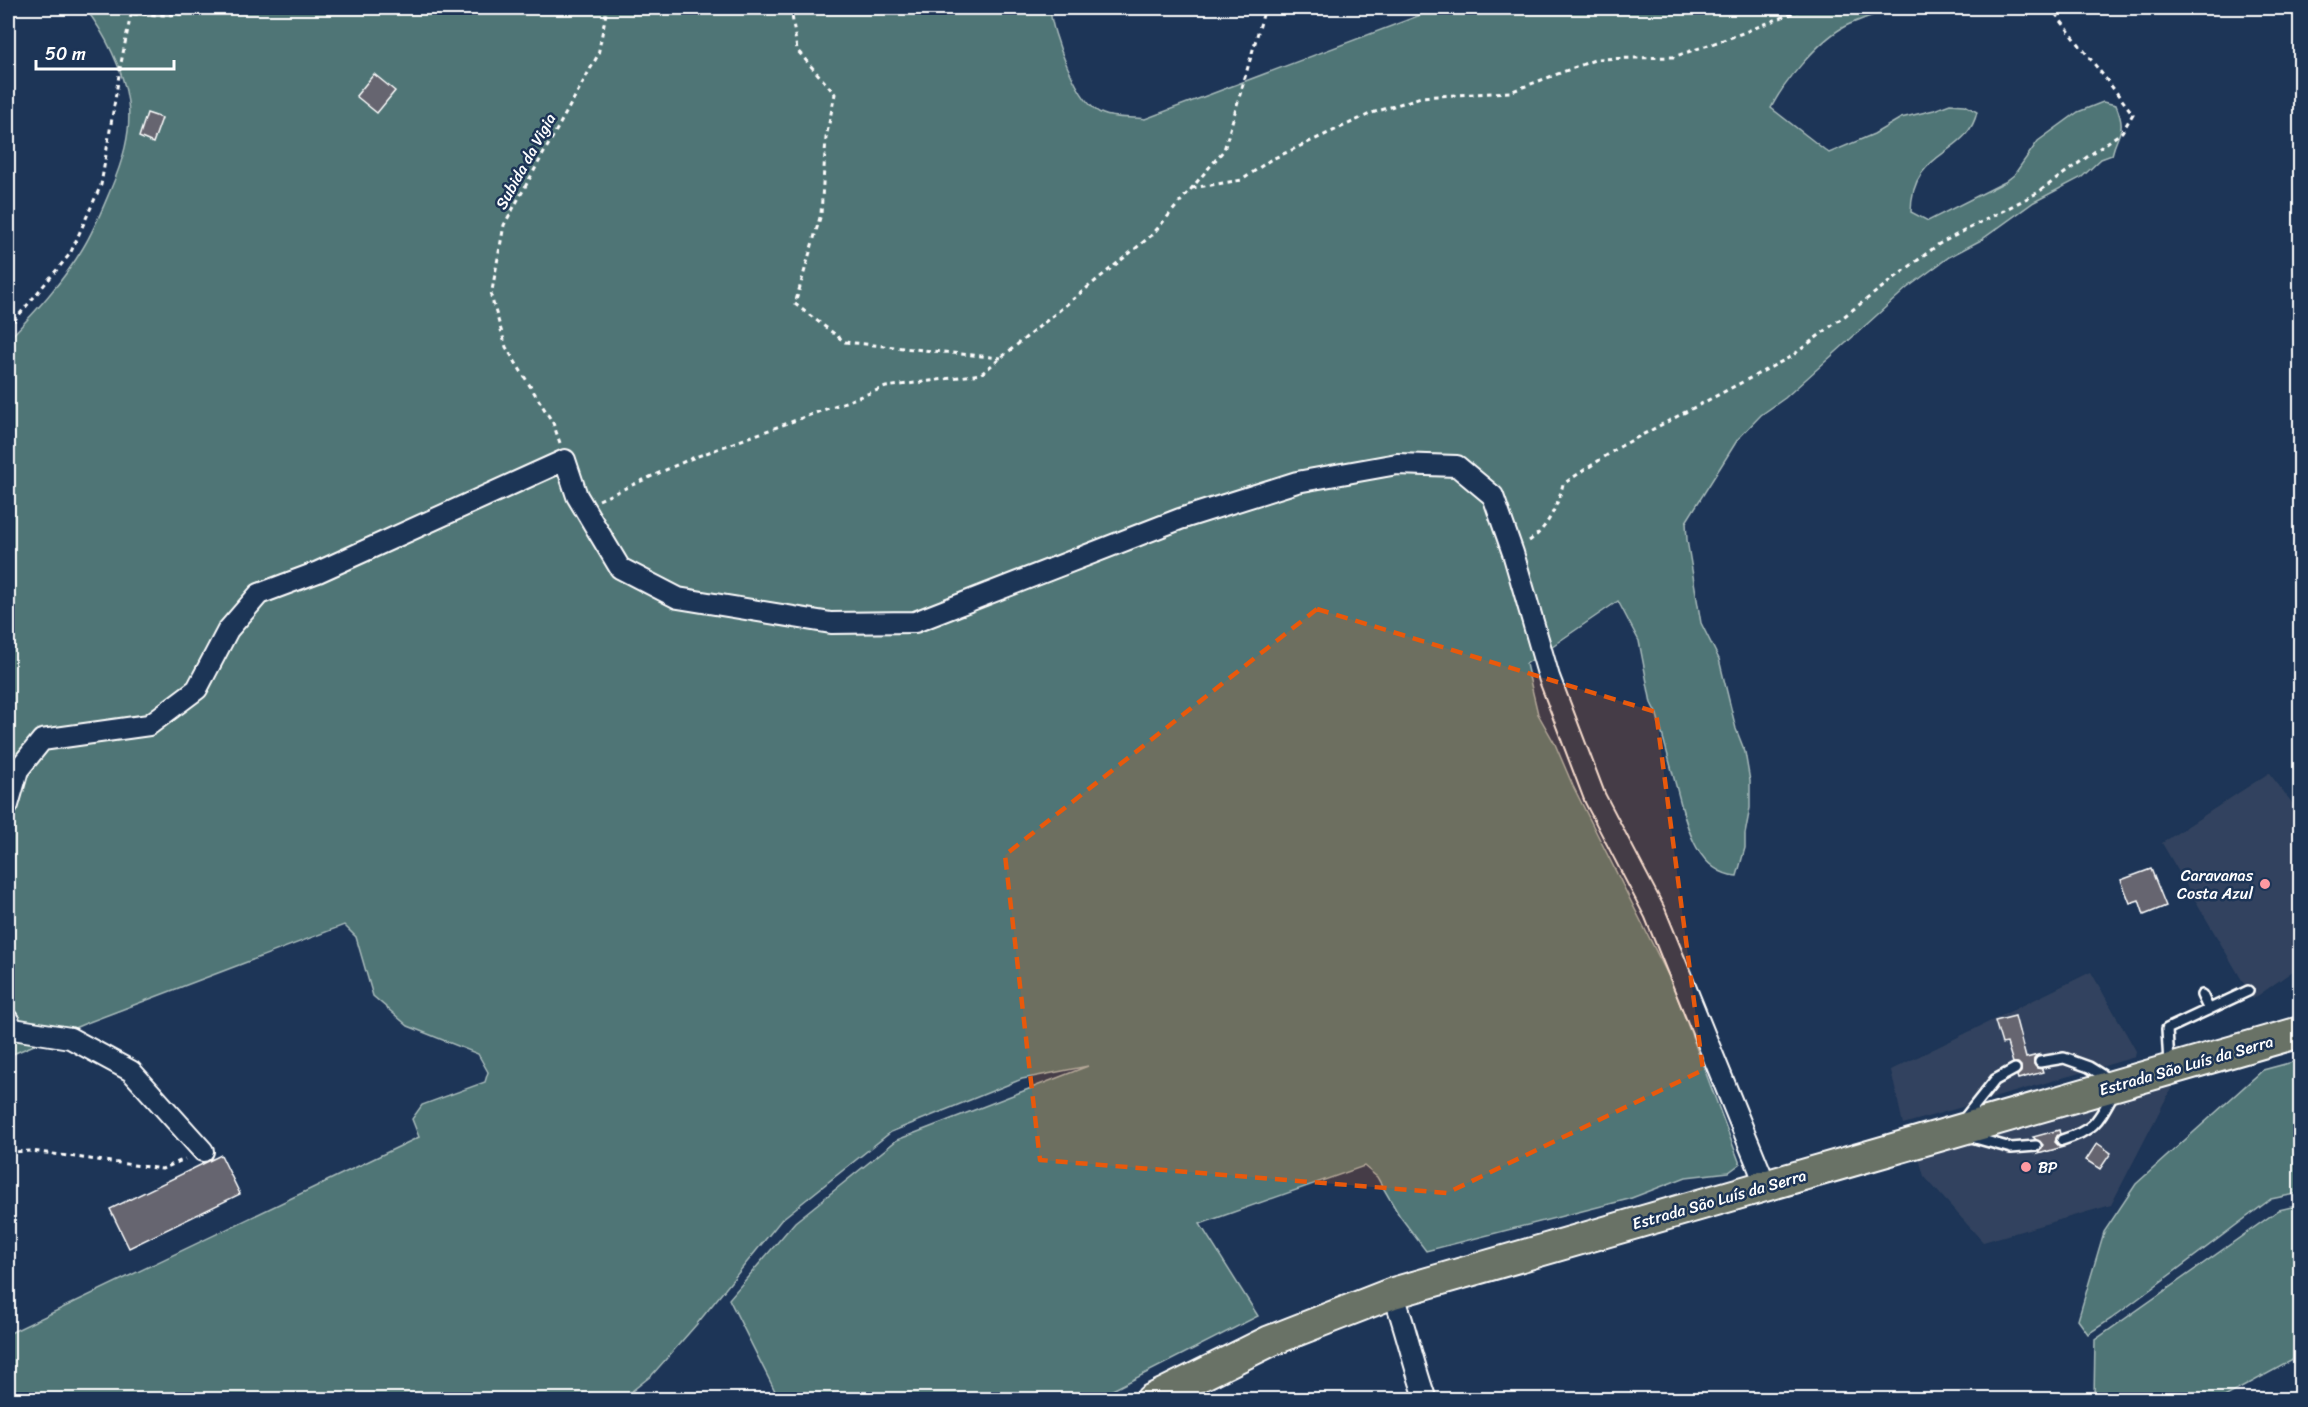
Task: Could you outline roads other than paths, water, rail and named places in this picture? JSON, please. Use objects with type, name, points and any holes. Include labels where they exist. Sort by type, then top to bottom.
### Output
[{"type":"main road","name":"Estrada São Luís da Serra","points":[[1151,1400],[1270,1341],[1393,1293],[2301,1032]]},
{"type":"street","points":[[8,805],[18,770],[42,740],[149,725],[197,689],[228,630],[259,594],[318,572],[565,460],[578,496],[620,568],[678,597],[831,623],[915,622],[1180,519],[1297,482],[1397,464],[1457,466],[1493,496],[1513,552],[1549,677],[1595,798],[1655,914],[1766,1186]]},
{"type":"street","points":[[8,1020],[13,1029],[70,1038],[131,1071],[202,1151]]},
{"type":"street","points":[[1393,1293],[1407,1330],[1414,1365],[1426,1400]]},
{"type":"lane","points":[[2170,1069],[2167,1029],[2248,991]]},
{"type":"lane","points":[[2202,995],[2209,1010]]},
{"type":"lane","points":[[2040,1062],[2064,1058],[2089,1067],[2118,1084],[2096,1123],[2082,1134],[2062,1140]]},
{"type":"lane","points":[[2015,1069],[1995,1080],[1954,1131],[2011,1148],[2036,1146]]},
{"type":"place","name":"Caravanas Costa Azul","points":[[2265,884]]},
{"type":"place","name":"BP","points":[[2026,1167]]}]
